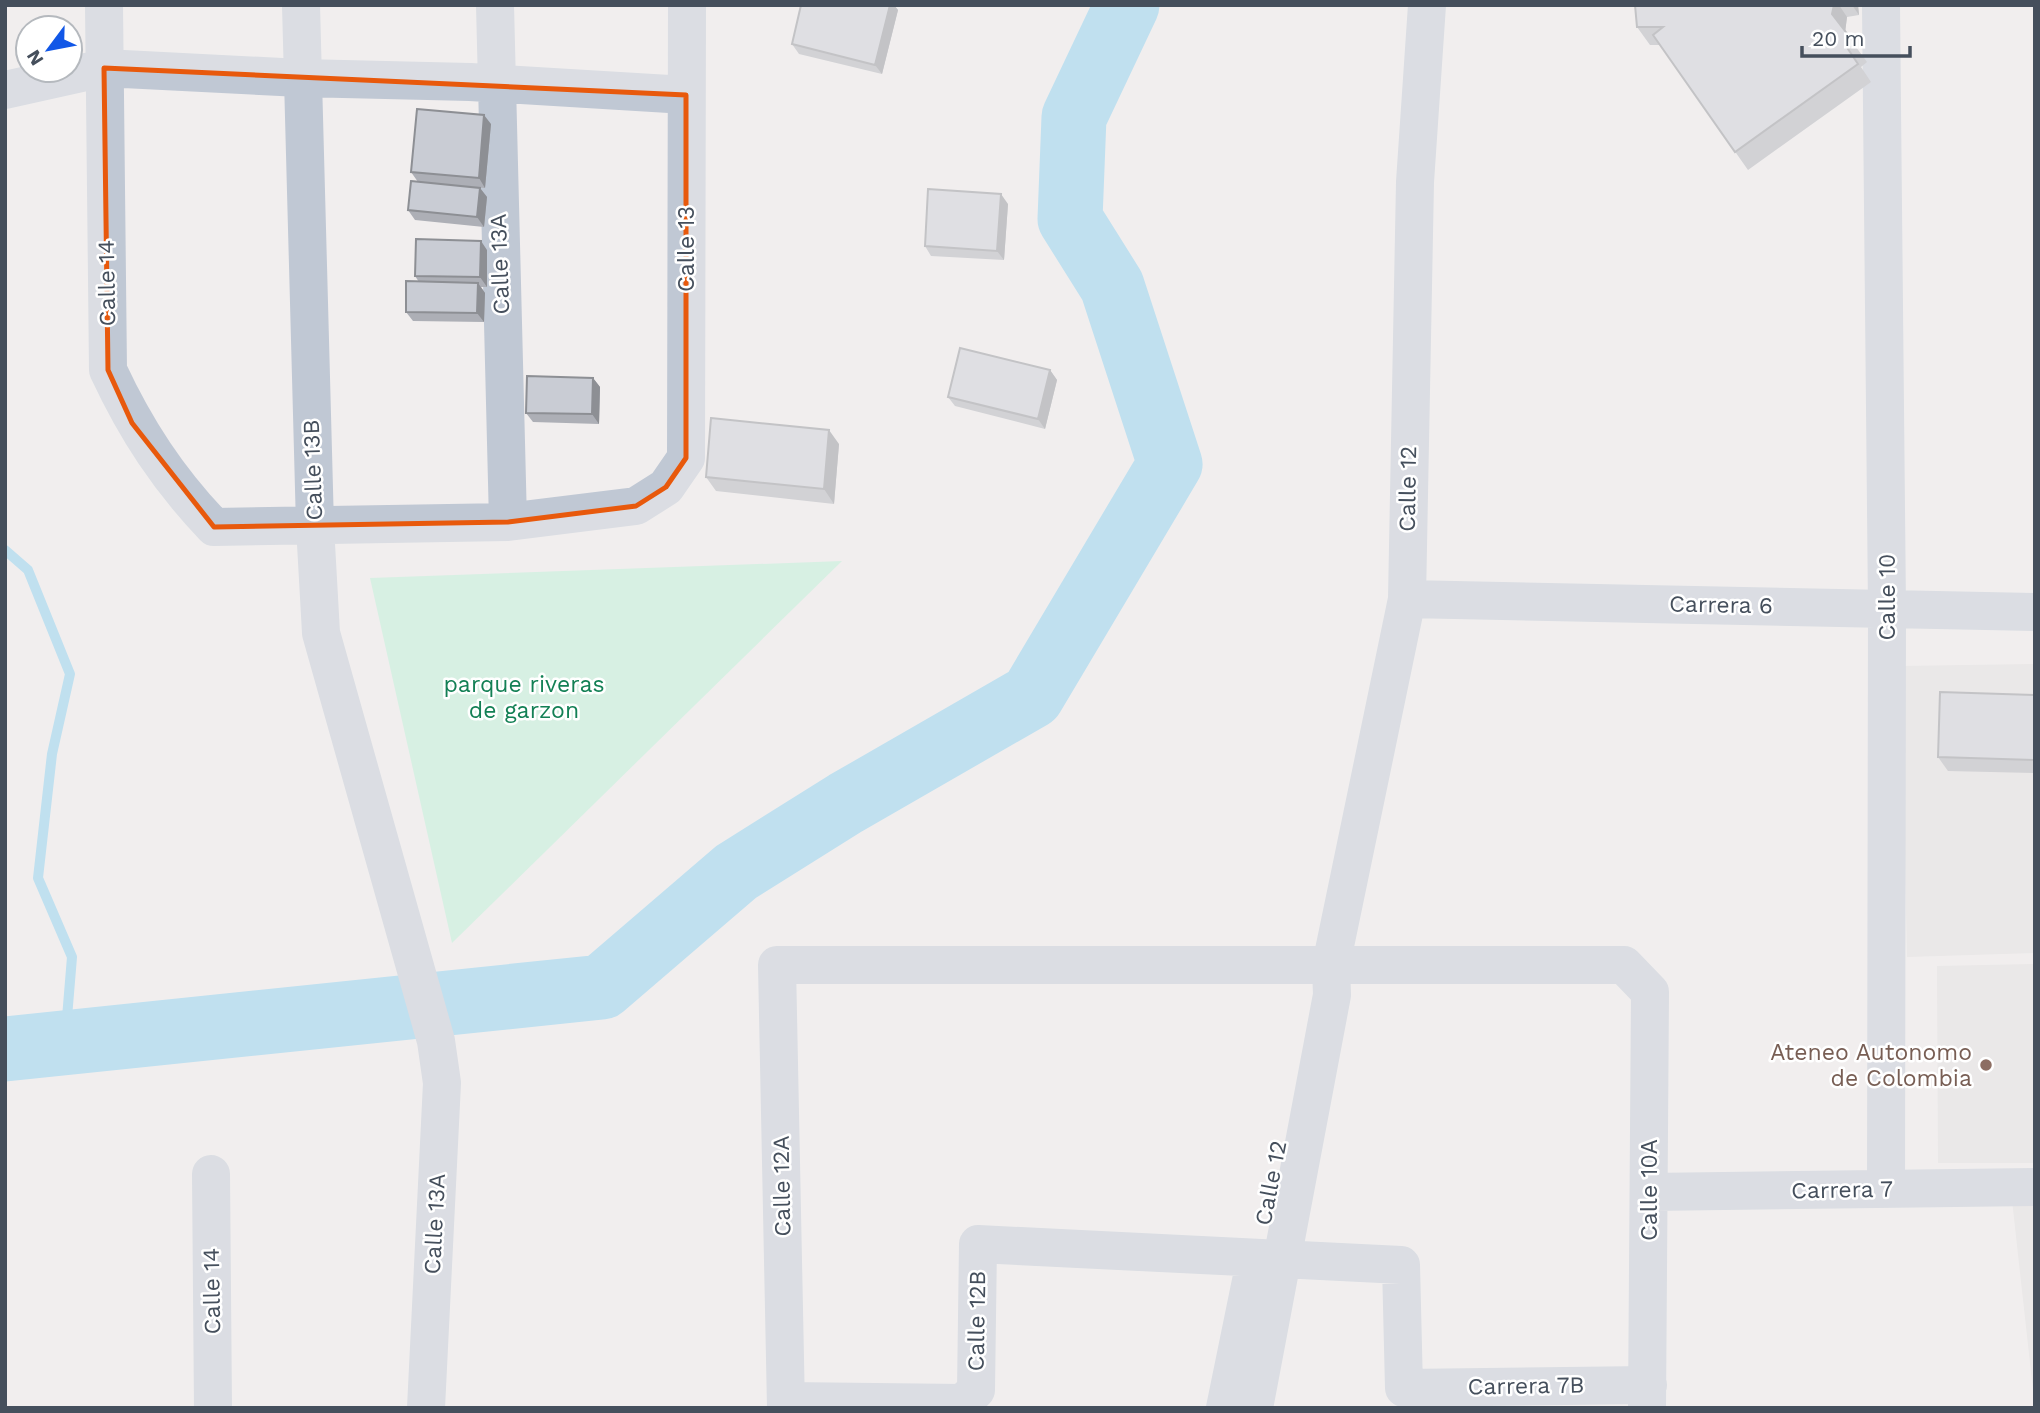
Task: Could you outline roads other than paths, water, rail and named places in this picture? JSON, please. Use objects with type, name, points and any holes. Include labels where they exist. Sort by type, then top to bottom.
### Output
[{"type":"street","name":"Calle 14","points":[[104,5],[108,370],[132,423],[183,494],[214,527],[315,526]]},
{"type":"street","name":"Calle 13B","points":[[300,5],[315,526],[321,633],[436,1041]]},
{"type":"street","name":"Calle 13A","points":[[495,5],[508,522]]},
{"type":"street","name":"Calle 13","points":[[508,522],[635,506],[666,487],[686,458],[687,5]]},
{"type":"street","name":"Calle 12","points":[[1225,1408],[1269,1258],[1332,995],[1331,965],[1407,599],[1415,182],[1427,5]]},
{"type":"street","name":"Calle 10","points":[[1881,5],[1887,609],[1886,1189]]},
{"type":"street","points":[[5,90],[104,68],[301,78],[470,82],[686,95]]},
{"type":"street","points":[[315,526],[508,522]]},
{"type":"street","name":"Carrera 6","points":[[1407,599],[2035,611]]},
{"type":"street","name":"Calle 12A","points":[[786,1404],[777,965],[1331,965]]},
{"type":"street","name":"Calle 10A","points":[[1331,965],[1624,965],[1639,977],[1650,992],[1647,1396]]},
{"type":"street","name":"Calle 13A","points":[[426,1408],[442,1083],[436,1041]]},
{"type":"street","name":"Calle 14","points":[[211,1174],[213,1408]]},
{"type":"street","name":"Carrera 7","points":[[1649,1192],[2035,1187]]},
{"type":"street","name":"Calle 12B","points":[[786,1404],[963,1403],[972,1397],[976,1390],[978,1244],[1269,1258]]},
{"type":"street","name":"Calle 12","points":[[1254,1408],[1269,1258]]},
{"type":"street","name":"Carrera 7B","points":[[1269,1258],[1401,1265],[1404,1388],[1647,1396]]},
{"type":"waterway","points":[[5,1049],[602,987],[736,872],[846,803],[1032,696],[1170,464],[1112,286],[1070,219],[1074,117],[1127,5]]},
{"type":"waterway","points":[[5,550],[28,570],[70,674],[52,754],[38,878],[72,957],[65,1042]]},
{"type":"place","name":"Ateneo Autonomo de Colombia","points":[[1986,1065]]},
{"type":"park label","name":"parque riveras de garzon","points":[[524,697]]}]
